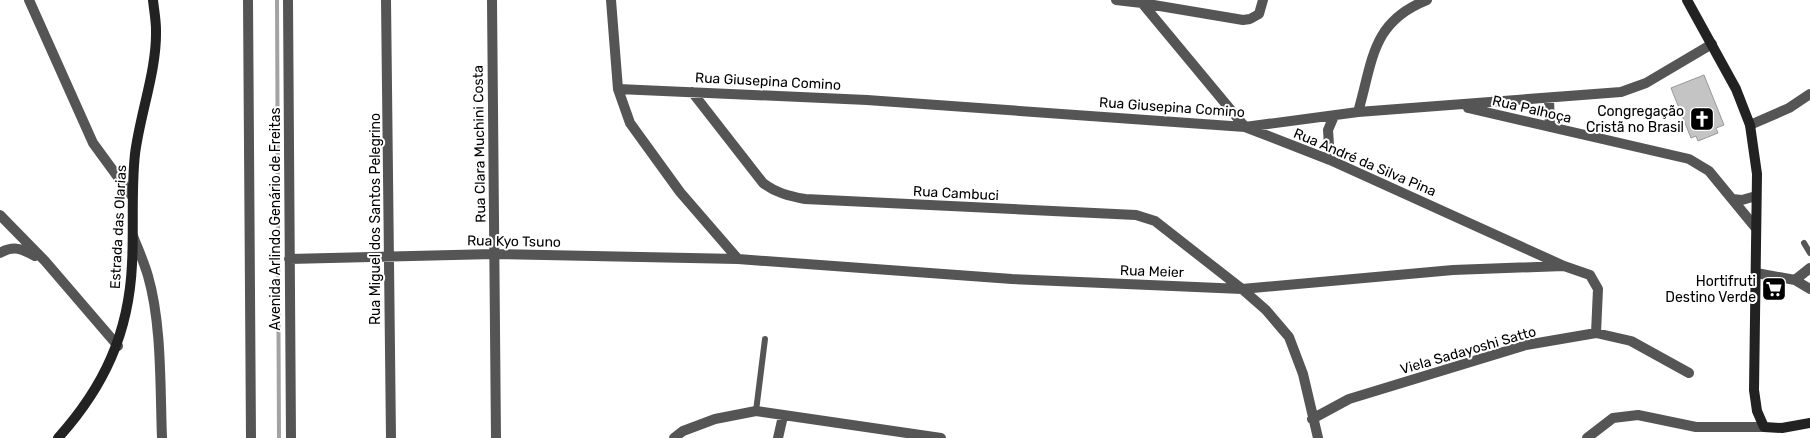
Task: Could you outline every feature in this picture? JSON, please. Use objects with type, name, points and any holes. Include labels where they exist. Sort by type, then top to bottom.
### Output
[{"type":"main road","name":"Estrada das Olarias","points":[[58,438],[66,434],[91,398],[118,346],[130,288],[131,195],[139,125],[156,31],[153,0]]},
{"type":"main road","points":[[1687,0],[1736,89],[1750,125],[1757,163],[1754,227],[1756,273],[1754,390],[1758,411],[1764,427],[1782,428],[1810,423]]},
{"type":"street","points":[[29,0],[93,143],[131,195]]},
{"type":"street","name":"Avenida Arlindo Genário de Freitas","points":[[248,0],[250,438]]},
{"type":"street","name":"Avenida Arlindo Genário de Freitas","points":[[288,0],[288,259],[291,438]]},
{"type":"street","name":"Rua Miguel dos Santos Pelegrino","points":[[386,0],[391,438]]},
{"type":"street","name":"Rua Clara Muchini Costa","points":[[492,0],[496,438]]},
{"type":"street","points":[[611,0],[618,89],[630,123],[680,192],[738,259]]},
{"type":"street","points":[[1116,0],[1243,20],[1250,20],[1259,14],[1263,0]]},
{"type":"street","points":[[1358,112],[1379,40],[1388,23],[1407,8],[1427,0]]},
{"type":"street","name":"Rua André da Silva Pina","points":[[1142,3],[1245,127],[1330,160],[1564,266],[1584,271],[1595,281],[1598,289],[1596,333]]},
{"type":"street","name":"Rua Giusepina Comino","points":[[618,89],[867,100],[1245,127],[1358,112],[1457,106],[1633,89],[1712,44]]},
{"type":"street","name":"Rua Cambuci","points":[[692,92],[763,183],[772,190],[785,195],[805,199],[1136,215],[1155,221],[1242,289],[1266,310],[1289,336],[1304,374],[1314,437]]},
{"type":"street","points":[[1750,125],[1789,108],[1810,94]]},
{"type":"street","points":[[1549,98],[1550,127]]},
{"type":"street","name":"Rua Palhoça","points":[[1457,106],[1689,159],[1709,171],[1754,227]]},
{"type":"street","points":[[1330,160],[1328,130],[1334,116]]},
{"type":"street","points":[[1732,199],[1742,200],[1756,196]]},
{"type":"street","points":[[0,216],[45,261],[118,346]]},
{"type":"street","points":[[132,235],[148,276],[154,315],[160,368],[162,438]]},
{"type":"street","points":[[0,253],[8,248],[17,248],[45,261]]},
{"type":"street","name":"Rua Kyo Tsuno","points":[[288,259],[388,255],[494,254],[738,259]]},
{"type":"street","name":"Rua Meier","points":[[738,259],[1012,279],[1242,289],[1453,270],[1564,266]]},
{"type":"street","points":[[1794,280],[1810,268]]},
{"type":"street","points":[[1756,273],[1794,280],[1810,289]]},
{"type":"street","name":"Viela Sadayoshi Satto","points":[[1312,419],[1349,399],[1526,344],[1596,333],[1631,341],[1689,373]]},
{"type":"street","points":[[674,438],[683,431],[715,419],[756,412],[941,438]]},
{"type":"street","points":[[1587,438],[1613,418],[1638,415],[1696,427],[1764,427]]},
{"type":"street","points":[[778,438],[783,416]]},
{"type":"lane","points":[[1804,243],[1810,253]]},
{"type":"lane","points":[[756,412],[765,340]]},
{"type":"building","points":[[1704,75],[1724,125],[1716,128],[1718,133],[1698,141],[1696,136],[1691,138],[1671,88]]},
{"type":"waterway","points":[[277,0],[279,438]]},
{"type":"place","name":"Congregação Cristã no Brasil","points":[[1702,119]]},
{"type":"place","name":"Hortifruti Destino Verde","points":[[1774,289]]}]
